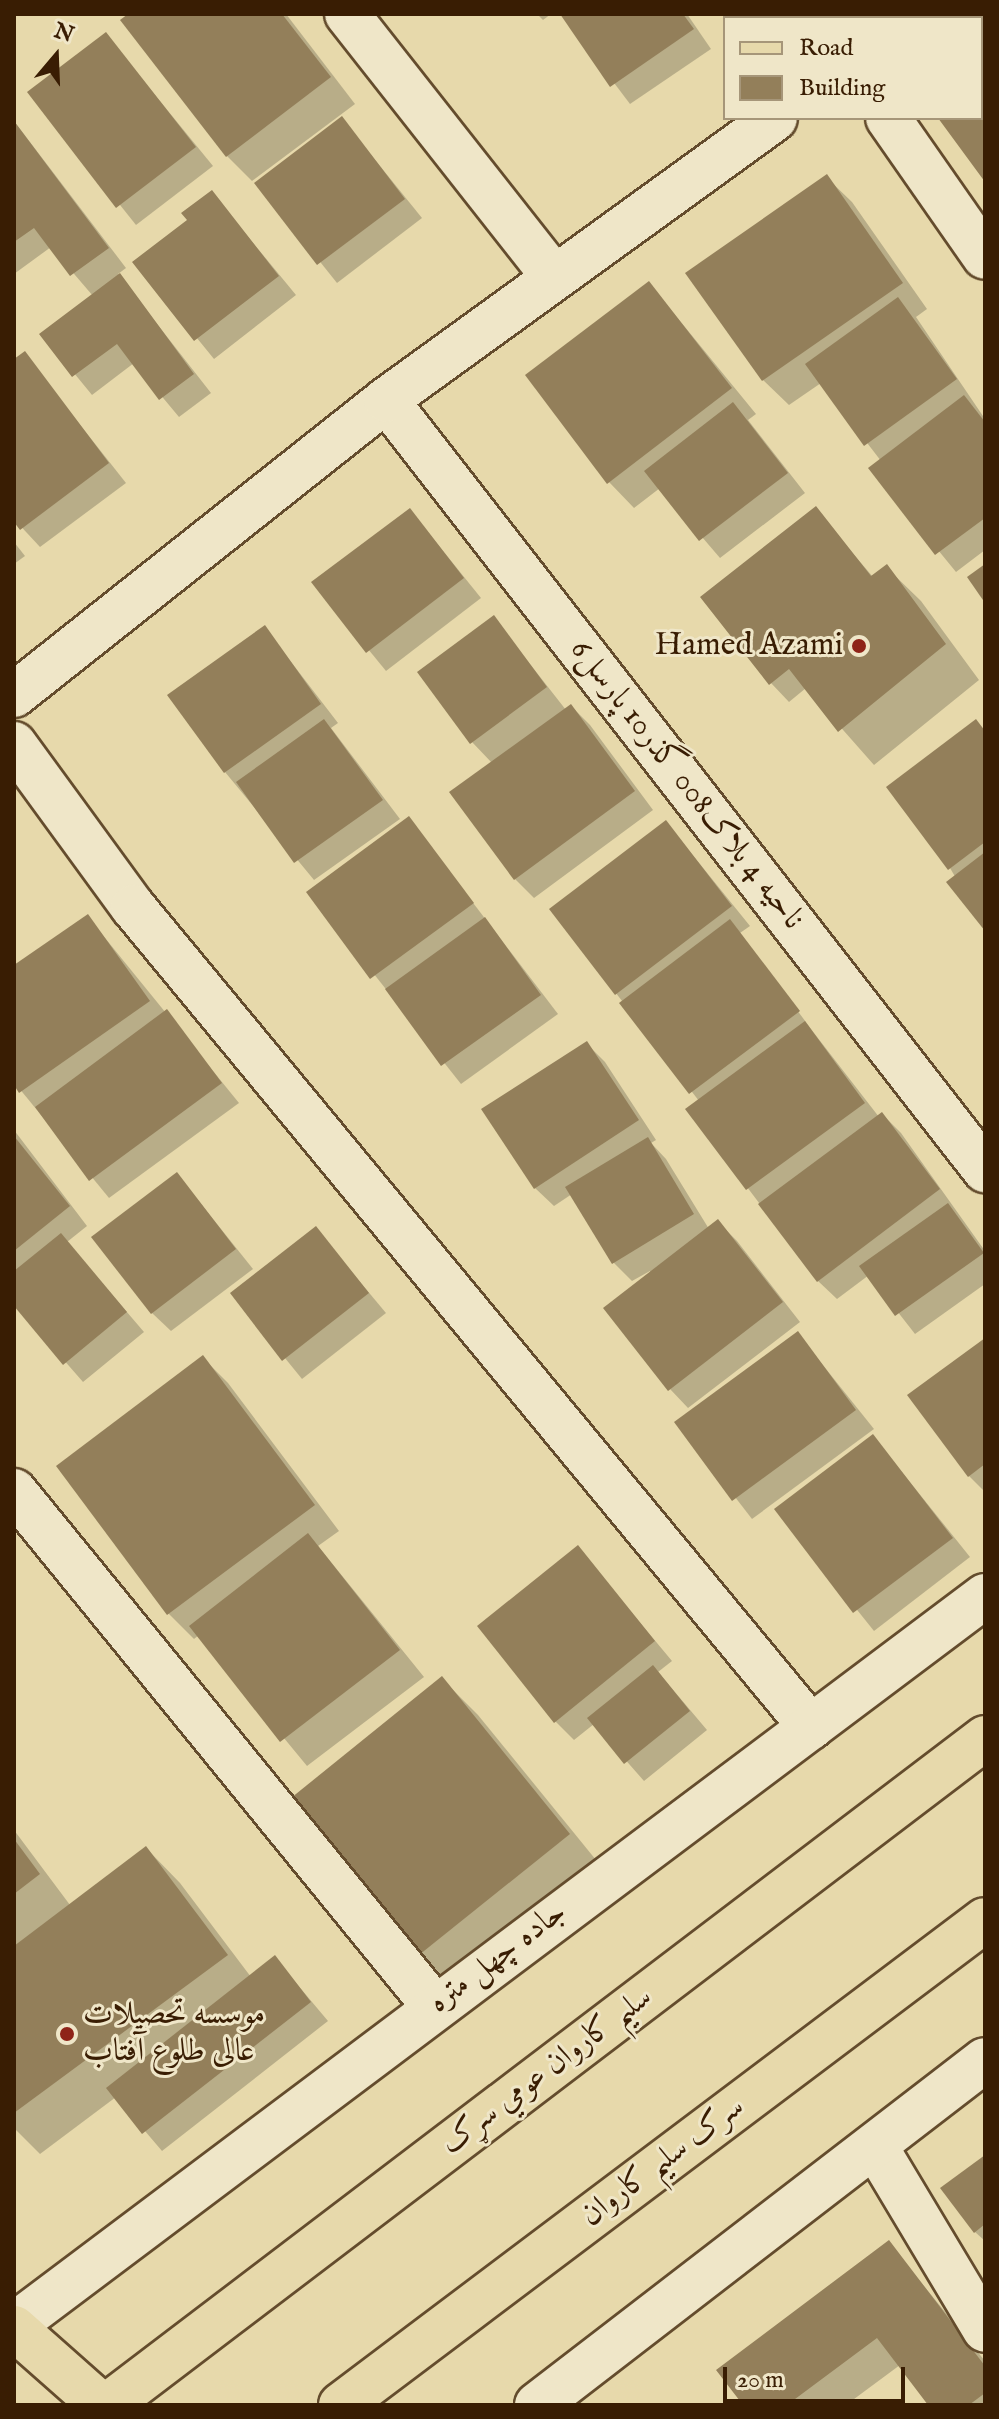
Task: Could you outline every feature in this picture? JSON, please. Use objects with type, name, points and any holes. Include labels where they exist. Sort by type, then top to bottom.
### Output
[{"type":"main road","name":"سلیم کاروان عومي سړک","points":[[108,2405],[985,1738]]},
{"type":"main road","name":"سرک سلیم کاروان","points":[[341,2405],[985,1920]]},
{"type":"main road","points":[[14,2326],[101,2405]]},
{"type":"street","points":[[347,14],[553,276]]},
{"type":"street","points":[[14,695],[386,400],[772,120]]},
{"type":"street","points":[[889,120],[985,257]]},
{"type":"street","name":"ناحیه 4 بلاک008 گذر10 پارسل6","points":[[386,400],[985,1170]]},
{"type":"street","points":[[14,744],[133,907],[811,1727]]},
{"type":"street","points":[[14,1491],[434,2006]]},
{"type":"street","name":"جاده چهل متره","points":[[14,2326],[434,2006],[985,1596]]},
{"type":"street","points":[[537,2405],[985,2060]]},
{"type":"street","points":[[875,2146],[985,2330]]},
{"type":"building","points":[[128,14],[282,14],[331,77],[226,157],[120,20]]},
{"type":"building","points":[[560,14],[683,14],[694,29],[610,87]]},
{"type":"building","points":[[985,27],[985,182],[939,120],[983,120]]},
{"type":"building","points":[[106,32],[196,147],[116,208],[27,92]]},
{"type":"building","points":[[342,116],[405,199],[317,265],[254,183]]},
{"type":"building","points":[[14,121],[109,248],[70,276],[34,228],[14,242]]},
{"type":"building","points":[[827,174],[903,283],[762,381],[685,273]]},
{"type":"building","points":[[212,190],[279,276],[194,341],[132,262],[187,220],[181,213]]},
{"type":"building","points":[[120,273],[194,374],[159,400],[117,344],[72,377],[39,334]]},
{"type":"building","points":[[649,281],[732,388],[607,484],[525,375]]},
{"type":"building","points":[[898,297],[957,379],[864,446],[805,364]]},
{"type":"building","points":[[25,351],[109,463],[20,530],[14,522],[14,359]]},
{"type":"building","points":[[964,395],[985,422],[985,518],[935,555],[868,468]]},
{"type":"building","points":[[733,402],[788,473],[699,541],[644,471]]},
{"type":"building","points":[[816,506],[871,576],[887,564],[946,644],[838,732],[789,669],[769,685],[700,597]]},
{"type":"building","points":[[410,508],[464,578],[366,653],[311,582]]},
{"type":"building","points":[[985,564],[985,603],[967,577]]},
{"type":"building","points":[[494,615],[547,687],[470,744],[417,672]]},
{"type":"building","points":[[265,625],[321,704],[224,773],[167,695]]},
{"type":"building","points":[[571,704],[635,791],[514,880],[449,792]]},
{"type":"building","points":[[324,719],[383,800],[294,863],[236,782]]},
{"type":"building","points":[[976,719],[985,731],[985,842],[948,870],[886,787]]},
{"type":"building","points":[[409,816],[474,903],[370,979],[306,892]]},
{"type":"building","points":[[666,820],[732,906],[615,995],[549,909]]},
{"type":"building","points":[[985,852],[985,931],[946,882]]},
{"type":"building","points":[[88,914],[150,1001],[19,1093],[14,1085],[14,965]]},
{"type":"building","points":[[485,917],[541,995],[441,1066],[385,989]]},
{"type":"building","points":[[730,919],[800,1011],[689,1094],[619,1003]]},
{"type":"building","points":[[167,1009],[222,1083],[89,1181],[35,1107]]},
{"type":"building","points":[[805,1021],[865,1103],[746,1190],[685,1109]]},
{"type":"building","points":[[587,1041],[639,1120],[534,1189],[481,1109]]},
{"type":"building","points":[[882,1112],[940,1189],[817,1282],[758,1204]]},
{"type":"building","points":[[14,1136],[70,1206],[14,1251]]},
{"type":"building","points":[[648,1137],[694,1214],[612,1264],[565,1187]]},
{"type":"building","points":[[177,1172],[236,1249],[151,1314],[91,1237]]},
{"type":"building","points":[[948,1203],[984,1253],[895,1316],[859,1266]]},
{"type":"building","points":[[718,1219],[783,1302],[668,1391],[603,1308]]},
{"type":"building","points":[[316,1226],[369,1293],[282,1361],[230,1293]]},
{"type":"building","points":[[61,1233],[127,1312],[63,1365],[14,1306],[14,1271]]},
{"type":"building","points":[[798,1331],[856,1410],[732,1501],[674,1422]]},
{"type":"building","points":[[985,1338],[985,1464],[968,1477],[907,1395]]},
{"type":"building","points":[[203,1355],[315,1505],[167,1615],[56,1466]]},
{"type":"building","points":[[873,1434],[953,1538],[853,1613],[774,1509]]},
{"type":"building","points":[[308,1533],[400,1650],[280,1742],[189,1626]]},
{"type":"building","points":[[578,1545],[655,1641],[554,1723],[477,1626]]},
{"type":"building","points":[[653,1665],[690,1711],[624,1764],[587,1718]]},
{"type":"building","points":[[442,1676],[570,1834],[419,1955],[291,1798]]},
{"type":"building","points":[[14,1839],[40,1874],[14,1894]]},
{"type":"building","name":"موسسه تحصیلات عالی طلوع آفتاب","points":[[146,1846],[228,1955],[14,2113],[14,1946]]},
{"type":"building","points":[[275,1955],[311,2002],[142,2134],[106,2088]]},
{"type":"building","points":[[985,2155],[985,2224],[974,2233],[940,2188]]},
{"type":"building","points":[[889,2240],[985,2366],[985,2393],[969,2405],[928,2405],[877,2338],[787,2405],[743,2405],[716,2370]]},
{"type":"place","name":"Hamed Azami","points":[[859,646]]},
{"type":"place","name":"موسسه تحصیلات عالی طلوع آفتاب","points":[[67,2034]]}]
